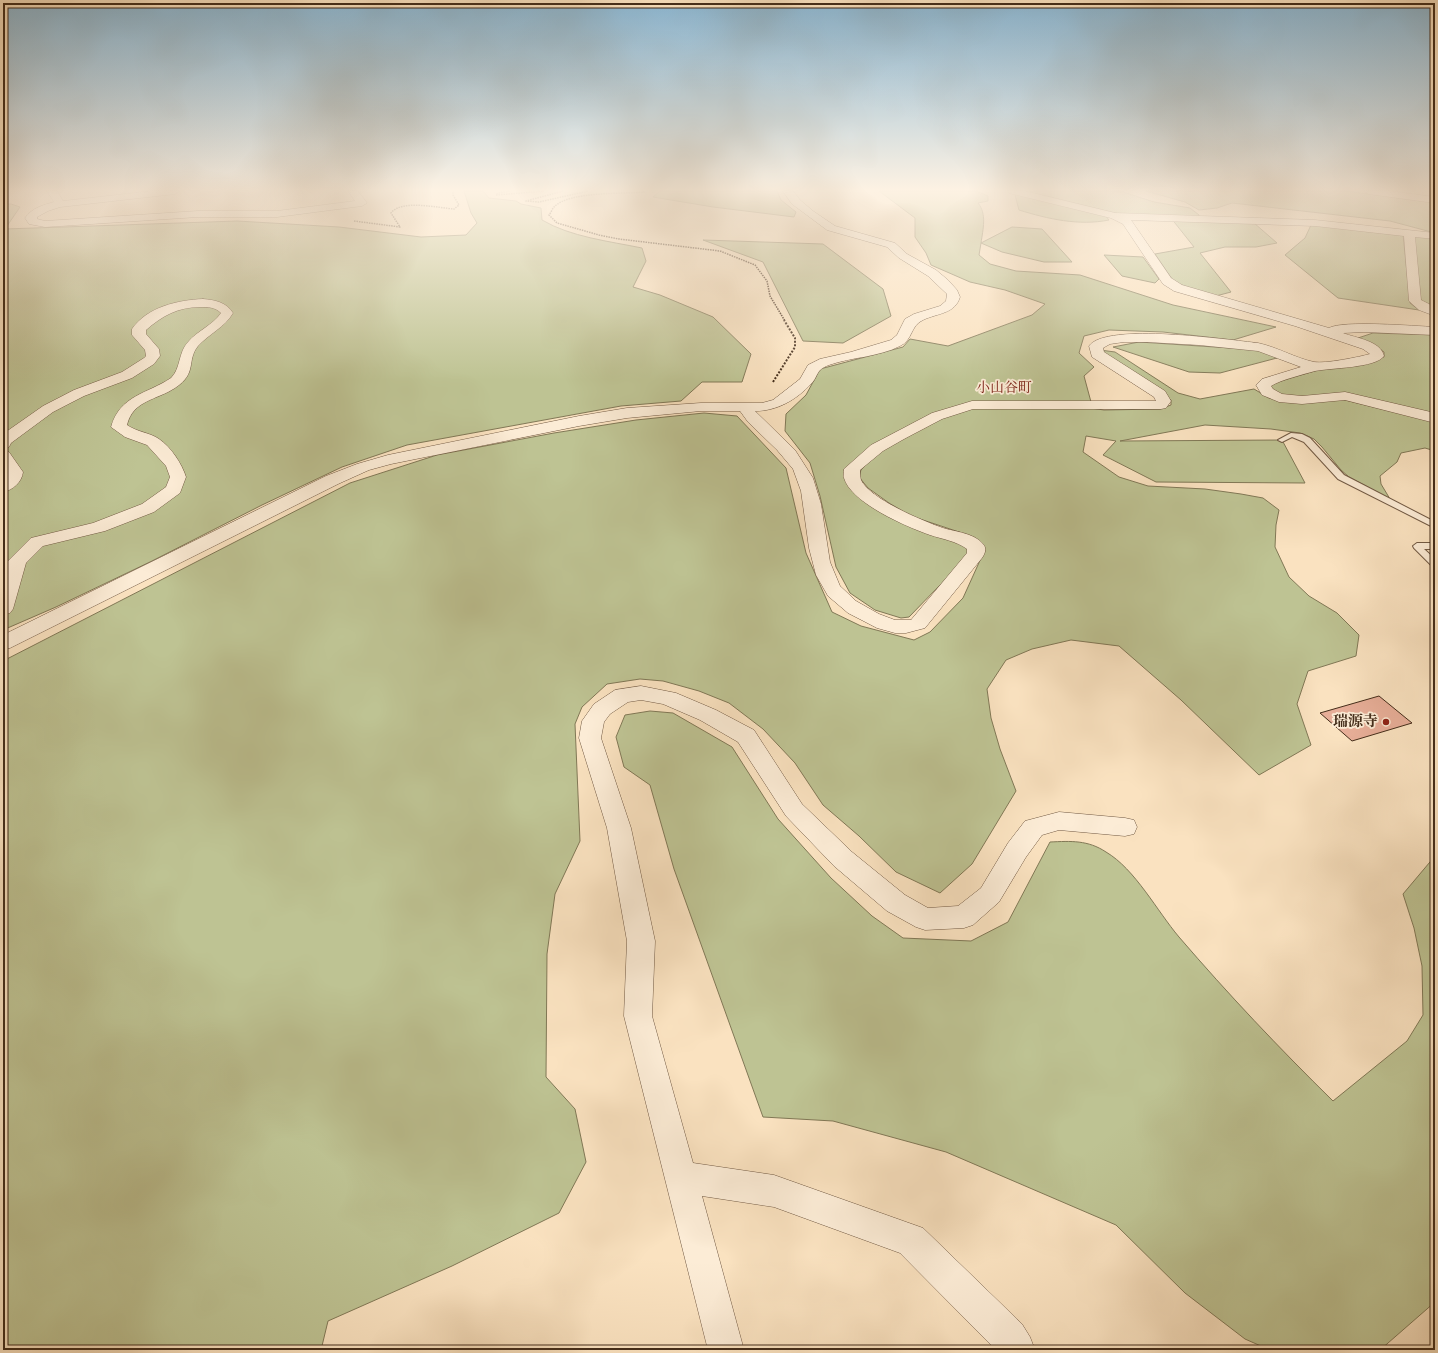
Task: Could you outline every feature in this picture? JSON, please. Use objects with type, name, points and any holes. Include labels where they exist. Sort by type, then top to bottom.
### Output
[{"type":"street","points":[[3,643],[332,480],[363,467],[440,448],[627,413],[701,407],[762,408],[778,403],[806,381],[813,368],[825,362],[854,356],[896,343],[903,337],[910,322],[919,317],[944,309],[952,303],[954,297],[953,293],[932,273],[901,254]]},
{"type":"street","points":[[1149,254],[1167,281],[1178,288],[1322,330],[1368,346],[1376,351],[1376,356],[1357,362],[1314,367],[1267,382],[1263,385],[1267,392],[1279,398],[1296,401],[1345,396],[1435,418]]},
{"type":"street","points":[[1411,254],[1415,301],[1423,307],[1435,312]]},
{"type":"street","points":[[3,444],[4,441],[48,408],[79,393],[127,376],[149,361],[153,356],[152,349],[140,335],[139,329],[148,322],[173,307],[184,305],[211,304],[221,306],[226,310],[227,313],[224,318],[190,346],[185,357],[186,369],[183,375],[175,382],[140,399],[127,409],[120,418],[119,427],[130,434],[153,442],[174,465],[178,477],[174,490],[148,508],[99,527],[37,542],[17,561],[3,609]]},
{"type":"street","points":[[1322,330],[1364,328],[1435,331]]},
{"type":"street","points":[[747,408],[748,414],[796,460],[806,479],[811,497],[821,558],[825,574],[831,588],[851,606],[880,622],[886,625],[909,628],[918,624],[976,554],[976,547],[965,538],[936,531],[904,518],[863,493],[851,480],[850,474],[852,469],[877,448],[937,416],[972,405],[1161,405],[1164,401],[1160,394],[1097,354],[1096,346],[1099,343],[1108,340],[1126,337],[1150,338],[1267,349],[1314,367]]},
{"type":"street","points":[[3,455],[15,472],[14,478],[3,487]]},
{"type":"street","points":[[726,1350],[638,1016],[641,940],[619,828],[590,738],[593,721],[602,709],[623,695],[641,693],[668,698],[708,715],[746,736],[794,810],[843,859],[896,903],[925,919],[964,917],[990,896],[1017,850],[1034,828],[1059,821],[1125,828]]},
{"type":"street","points":[[681,1177],[774,1190],[911,1240],[1009,1337],[1017,1350]]},
{"type":"lane","points":[[1282,440],[1291,435],[1303,438],[1314,446],[1341,477],[1435,526]]},
{"type":"lane","points":[[1435,546],[1416,546],[1435,564]]},
{"type":"path","points":[[728,254],[745,261],[760,270],[767,281],[770,296],[795,338],[795,347],[772,384],[750,401],[747,408]]},
{"type":"green space","points":[[3,254],[644,254],[646,261],[633,287],[660,295],[713,317],[751,354],[742,382],[702,382],[681,401],[621,406],[407,445],[342,467],[262,505],[152,561],[56,607],[3,630]]},
{"type":"green space","points":[[742,254],[837,254],[883,289],[891,316],[843,343],[803,341],[763,262]]},
{"type":"green space","points":[[926,254],[979,254],[990,264],[1016,271],[1080,275],[1173,305],[1276,327],[1233,340],[1163,332],[1109,330],[1084,336],[1079,353],[1094,367],[1084,376],[1091,402],[971,403],[874,447],[849,486],[963,541],[971,553],[909,617],[901,618],[875,610],[850,593],[836,567],[820,496],[810,463],[785,431],[786,414],[806,395],[820,369],[903,347],[910,339],[948,346],[1032,315],[1045,304],[1005,290],[970,282],[931,265]]},
{"type":"green space","points":[[1011,254],[1065,254],[1072,262],[1044,262]]},
{"type":"green space","points":[[1155,254],[1201,254],[1231,292],[1212,297],[1174,282]]},
{"type":"green space","points":[[1405,254],[1410,303],[1419,310],[1338,298],[1285,255]]},
{"type":"green space","points":[[1411,254],[1435,254],[1435,306],[1415,301]]},
{"type":"green space","points":[[1104,255],[1143,257],[1159,279],[1155,283],[1122,276]]},
{"type":"green space","points":[[1373,333],[1435,335],[1435,415],[1359,397],[1287,398],[1269,389],[1271,384],[1318,370],[1363,365],[1384,357],[1384,352],[1374,345],[1358,338]]},
{"type":"green space","points":[[1139,342],[1260,350],[1277,358],[1220,373],[1189,372],[1113,347]]},
{"type":"green space","points":[[1100,350],[1115,352],[1178,393],[1200,399],[1254,389],[1269,398],[1337,398],[1435,422],[1435,451],[1425,448],[1401,453],[1397,462],[1380,476],[1381,484],[1390,499],[1349,477],[1314,439],[1300,433],[1271,429],[1205,425],[1120,441],[1282,440],[1305,483],[1156,482],[1103,455],[1116,441],[1086,436],[1083,452],[1119,477],[1148,486],[1205,489],[1263,498],[1279,510],[1276,525],[1275,547],[1289,577],[1309,596],[1337,613],[1359,635],[1356,656],[1308,671],[1297,704],[1311,745],[1259,775],[1181,700],[1119,646],[1071,640],[1032,649],[1006,660],[987,689],[991,718],[1000,749],[1016,791],[972,864],[940,893],[896,872],[859,836],[823,805],[795,763],[763,729],[729,703],[699,691],[663,681],[640,679],[607,684],[582,707],[575,724],[580,841],[555,894],[547,954],[546,1077],[575,1109],[586,1162],[559,1213],[452,1266],[328,1321],[321,1350],[3,1350],[3,661],[350,483],[437,455],[554,433],[636,420],[704,413],[737,416],[786,468],[806,553],[832,612],[861,626],[914,640],[930,632],[963,598],[982,556],[968,535],[911,516],[889,503],[868,488],[859,477],[861,470],[880,450],[940,418],[973,407],[1084,407],[1104,410],[1160,409],[1171,405],[1171,400],[1162,392]]},
{"type":"green space","points":[[650,711],[673,713],[732,747],[778,819],[831,878],[872,916],[903,938],[971,941],[1008,922],[1050,842],[1079,842],[1099,848],[1117,859],[1127,869],[1171,927],[1197,958],[1254,1020],[1333,1101],[1407,1041],[1423,1015],[1422,966],[1414,928],[1403,894],[1435,856],[1435,1302],[1380,1350],[1270,1350],[1245,1339],[1185,1293],[1116,1225],[946,1152],[833,1121],[763,1117],[674,869],[650,785],[624,767],[616,737],[625,715]]},
{"type":"building","points":[[1379,696],[1412,723],[1352,741],[1320,713]]},
{"type":"place","name":"瑞源寺","points":[[1386,722]]},
{"type":"district","name":"小山谷町","points":[[1004,389]]}]
